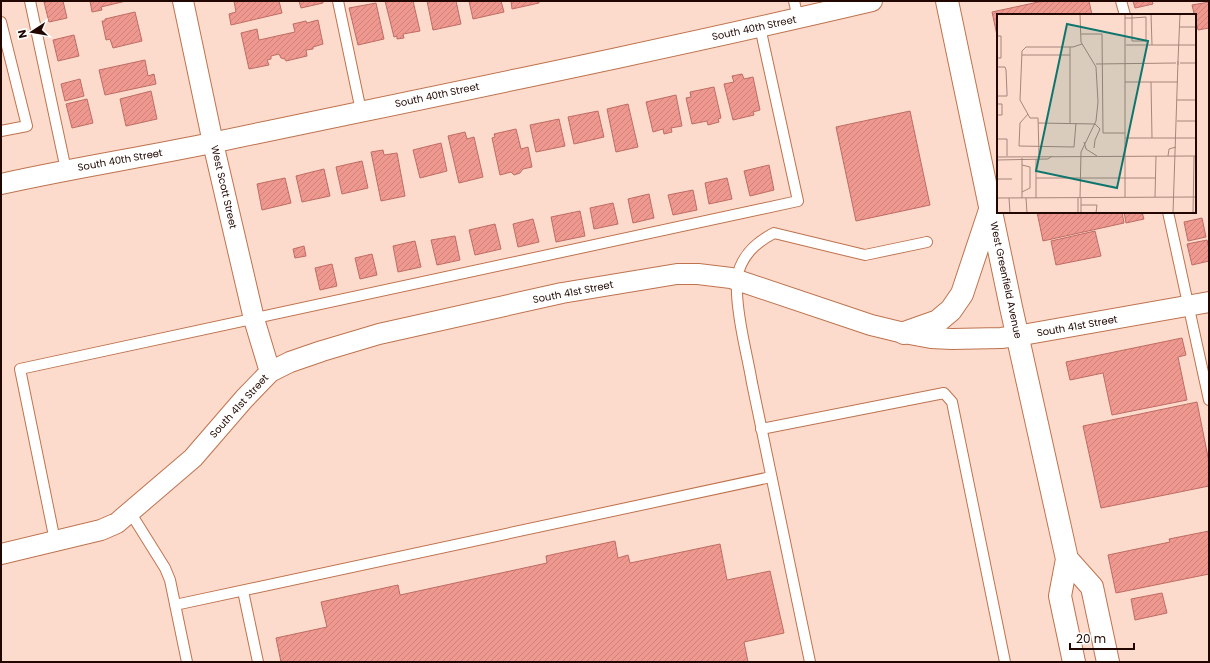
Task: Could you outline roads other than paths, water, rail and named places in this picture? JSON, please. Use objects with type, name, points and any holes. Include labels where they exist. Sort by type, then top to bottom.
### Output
[{"type":"main road","name":"West Greenfield Avenue","points":[[947,1],[1017,336],[1067,559],[1060,596],[1074,662]]},
{"type":"main road","points":[[904,333],[938,321],[951,310],[962,294],[991,209]]},
{"type":"main road","name":"West Greenfield Avenue","points":[[1067,559],[1092,587],[1108,662]]},
{"type":"street","name":"West Scott Street","points":[[183,1],[213,143],[254,319],[270,372]]},
{"type":"street","name":"South 40th Street","points":[[1,184],[66,170],[213,143],[760,27],[796,10],[872,1]]},
{"type":"street","name":"South 41st Street","points":[[1,554],[101,530],[117,523],[192,458],[270,372],[290,362],[378,334],[562,293],[677,274],[711,275],[737,280],[871,326],[931,338],[952,339],[1002,338],[1017,336],[1209,302]]},
{"type":"lane","points":[[30,1],[66,170]]},
{"type":"lane","points":[[338,1],[361,111]]},
{"type":"lane","points":[[1121,1],[1124,14]]},
{"type":"lane","points":[[1,22],[27,126],[1,132]]},
{"type":"lane","points":[[55,541],[20,369],[798,201],[760,27]]},
{"type":"lane","points":[[1168,213],[1209,400]]},
{"type":"lane","points":[[810,662],[761,429],[739,314],[737,280],[740,268],[747,253],[762,239],[774,233],[865,255],[927,242]]},
{"type":"lane","points":[[761,429],[944,393],[952,402],[1005,662]]},
{"type":"lane","points":[[175,605],[771,477]]},
{"type":"lane","points":[[130,512],[165,568],[170,580],[187,662]]},
{"type":"lane","points":[[243,591],[258,662]]}]
